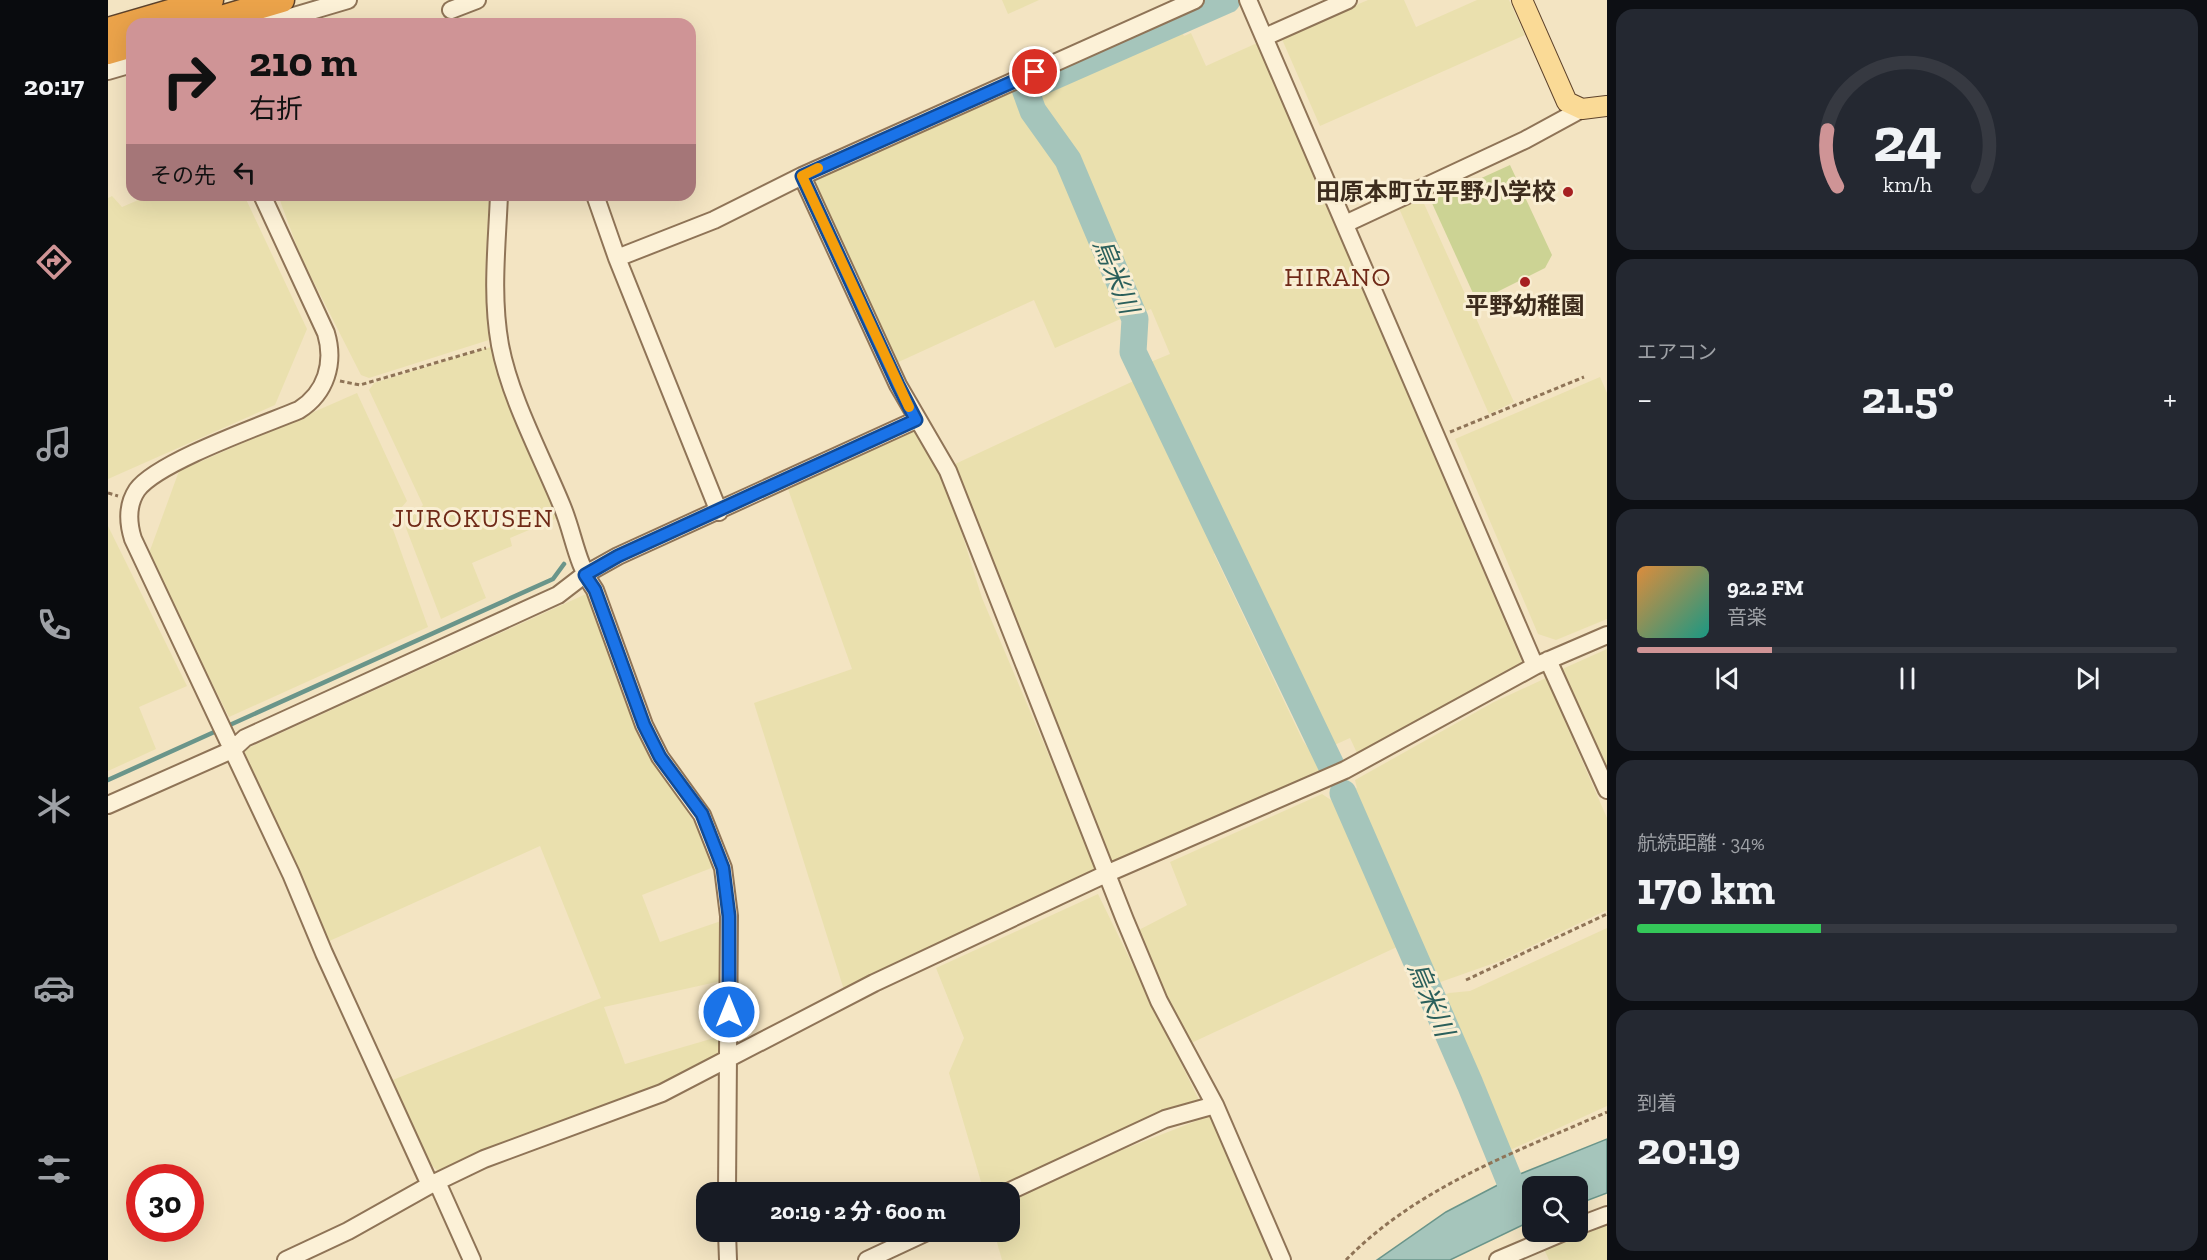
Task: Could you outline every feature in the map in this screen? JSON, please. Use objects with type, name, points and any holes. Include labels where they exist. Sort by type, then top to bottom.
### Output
[{"type":"highway","points":[[135,18],[195,0]]},
{"type":"highway","points":[[149,18],[211,0]]},
{"type":"highway","points":[[221,18],[282,0]]},
{"type":"highway","points":[[237,18],[296,0]]},
{"type":"highway","points":[[108,26],[126,21]]},
{"type":"highway","points":[[108,30],[126,25]]},
{"type":"main road","points":[[1522,0],[1567,102],[1582,109],[1607,106]]},
{"type":"street","points":[[287,18],[348,0]]},
{"type":"street","points":[[452,11],[477,0]]},
{"type":"street","points":[[617,258],[714,220],[802,176],[1195,0]]},
{"type":"street","points":[[1248,0],[1437,437],[1542,663],[1607,790]]},
{"type":"street","points":[[1265,38],[1348,0]]},
{"type":"street","points":[[1345,224],[1525,140],[1582,109]]},
{"type":"street","points":[[802,176],[898,385],[916,420],[948,471],[1081,805],[1106,874],[1159,1001],[1215,1105],[1282,1260]]},
{"type":"street","points":[[265,201],[326,333],[331,348],[326,378],[311,402],[158,471],[138,490],[132,500],[129,526],[133,539],[291,874],[324,953],[433,1184],[472,1260]]},
{"type":"street","points":[[500,201],[494,288],[500,344],[506,371],[565,513],[575,552],[585,575],[595,590],[644,725],[660,757],[702,814],[723,868],[729,916],[728,1182]]},
{"type":"street","points":[[597,201],[617,258],[719,512]]},
{"type":"street","points":[[108,805],[245,738],[558,595],[585,575],[618,556],[719,512],[916,420]]},
{"type":"street","points":[[286,1260],[348,1232],[484,1158],[662,1093],[730,1060],[874,983],[1106,874],[1345,770],[1542,663],[1607,635]]},
{"type":"street","points":[[1020,1186],[1165,1119],[1215,1105]]},
{"type":"street","points":[[1588,1222],[1607,1215]]},
{"type":"street","points":[[727,1242],[728,1260]]},
{"type":"street","points":[[867,1260],[906,1242]]},
{"type":"street","points":[[1498,1260],[1540,1242]]},
{"type":"path","points":[[326,378],[360,385],[500,344]]},
{"type":"path","points":[[1437,437],[1584,377]]},
{"type":"path","points":[[1466,980],[1607,914]]},
{"type":"path","points":[[1346,1260],[1368,1238],[1438,1190],[1505,1157],[1607,1112]]},
{"type":"shaded area","points":[[1002,0],[1039,0],[1008,14]]},
{"type":"shaded area","points":[[1368,0],[1404,0],[1416,27],[1477,0],[1509,0],[1525,35],[1320,126],[1281,37]]},
{"type":"shaded area","points":[[1181,30],[1184,36],[1191,33],[1206,66],[1257,43],[1522,662],[1357,753],[1350,738],[1330,747],[1148,363],[1170,354],[1151,309],[1139,314],[1072,155],[1038,95]]},
{"type":"shaded area","points":[[1018,90],[1028,116],[1059,162],[1125,317],[1055,348],[1034,300],[892,365],[812,186],[815,178]]},
{"type":"shaded area","points":[[112,196],[122,207],[136,201],[247,201],[307,329],[275,405],[108,479],[108,198]]},
{"type":"shaded area","points":[[1421,197],[1514,402],[1489,414],[1398,206]]},
{"type":"shaded area","points":[[280,201],[489,201],[485,276],[492,339],[369,378],[361,375],[300,255]]},
{"type":"shaded area","points":[[491,347],[496,349],[560,517],[510,538],[512,546],[472,563],[486,598],[441,619],[406,528],[407,522],[423,505],[369,390],[374,383]]},
{"type":"shaded area","points":[[1600,377],[1607,393],[1607,619],[1556,640],[1538,634],[1455,439]]},
{"type":"shaded area","points":[[1140,378],[1219,550],[1214,554],[1303,741],[1324,771],[1112,866],[1006,614],[953,465]]},
{"type":"shaded area","points":[[357,393],[407,501],[390,521],[428,627],[229,717],[148,556],[179,471]]},
{"type":"shaded area","points":[[914,431],[945,479],[982,598],[1098,871],[844,990],[754,703],[852,669],[788,489]]},
{"type":"shaded area","points":[[108,526],[187,686],[139,707],[156,749],[108,771]]},
{"type":"shaded area","points":[[586,594],[589,595],[644,742],[704,838],[714,867],[642,895],[660,942],[721,921],[721,981],[604,1007],[625,1064],[721,1036],[721,1063],[439,1172],[425,1159],[390,1081],[601,998],[540,846],[325,943],[240,766],[246,749]]},
{"type":"shaded area","points":[[1607,649],[1607,774],[1560,670]]},
{"type":"shaded area","points":[[1546,678],[1607,818],[1607,910],[1500,961],[1432,985],[1350,791],[1357,788],[1355,780],[1494,702]]},
{"type":"shaded area","points":[[1322,794],[1334,802],[1362,862],[1366,861],[1399,946],[1187,1045],[1133,933],[1187,905],[1170,862]]},
{"type":"shaded area","points":[[1098,894],[1200,1102],[1008,1182],[981,1182],[949,1073],[964,1038],[936,968]]},
{"type":"shaded area","points":[[1607,928],[1607,1106],[1499,1155],[1436,998],[1449,993],[1470,991]]},
{"type":"shaded area","points":[[1214,1114],[1275,1260],[1002,1260],[997,1242],[1020,1242],[1020,1194],[1058,1175]]},
{"type":"shaded area","points":[[1607,1223],[1607,1260],[1549,1260],[1543,1247],[1556,1242],[1588,1242],[1588,1230]]},
{"type":"green space","points":[[1510,165],[1552,255],[1545,268],[1477,302],[1431,201]]},
{"type":"water","points":[[1607,1139],[1607,1193],[1588,1200],[1588,1176],[1522,1176],[1522,1225],[1450,1260],[1377,1260],[1446,1212],[1515,1176]]},
{"type":"waterway","name":"烏米川","points":[[1227,0],[1025,89],[1033,111],[1068,160],[1135,319],[1133,352],[1331,765]]},
{"type":"waterway","points":[[108,780],[553,579],[564,564]]},
{"type":"waterway","name":"烏米川","points":[[1343,793],[1470,1084],[1519,1204]]},
{"type":"slow traffic","points":[[818,168],[802,176],[909,407]]},
{"type":"place","name":"田原本町立平野小学校","points":[[1568,192]]},
{"type":"place","name":"平野幼稚園","points":[[1525,282]]},
{"type":"district","name":"HIRANO","points":[[1338,277]]},
{"type":"district","name":"JUROKUSEN","points":[[473,518]]},
{"type":"route","points":[[729,1012],[729,916],[723,868],[702,814],[660,757],[644,725],[595,590],[585,575],[618,556],[719,512],[916,420],[802,176],[1035,72]]}]
